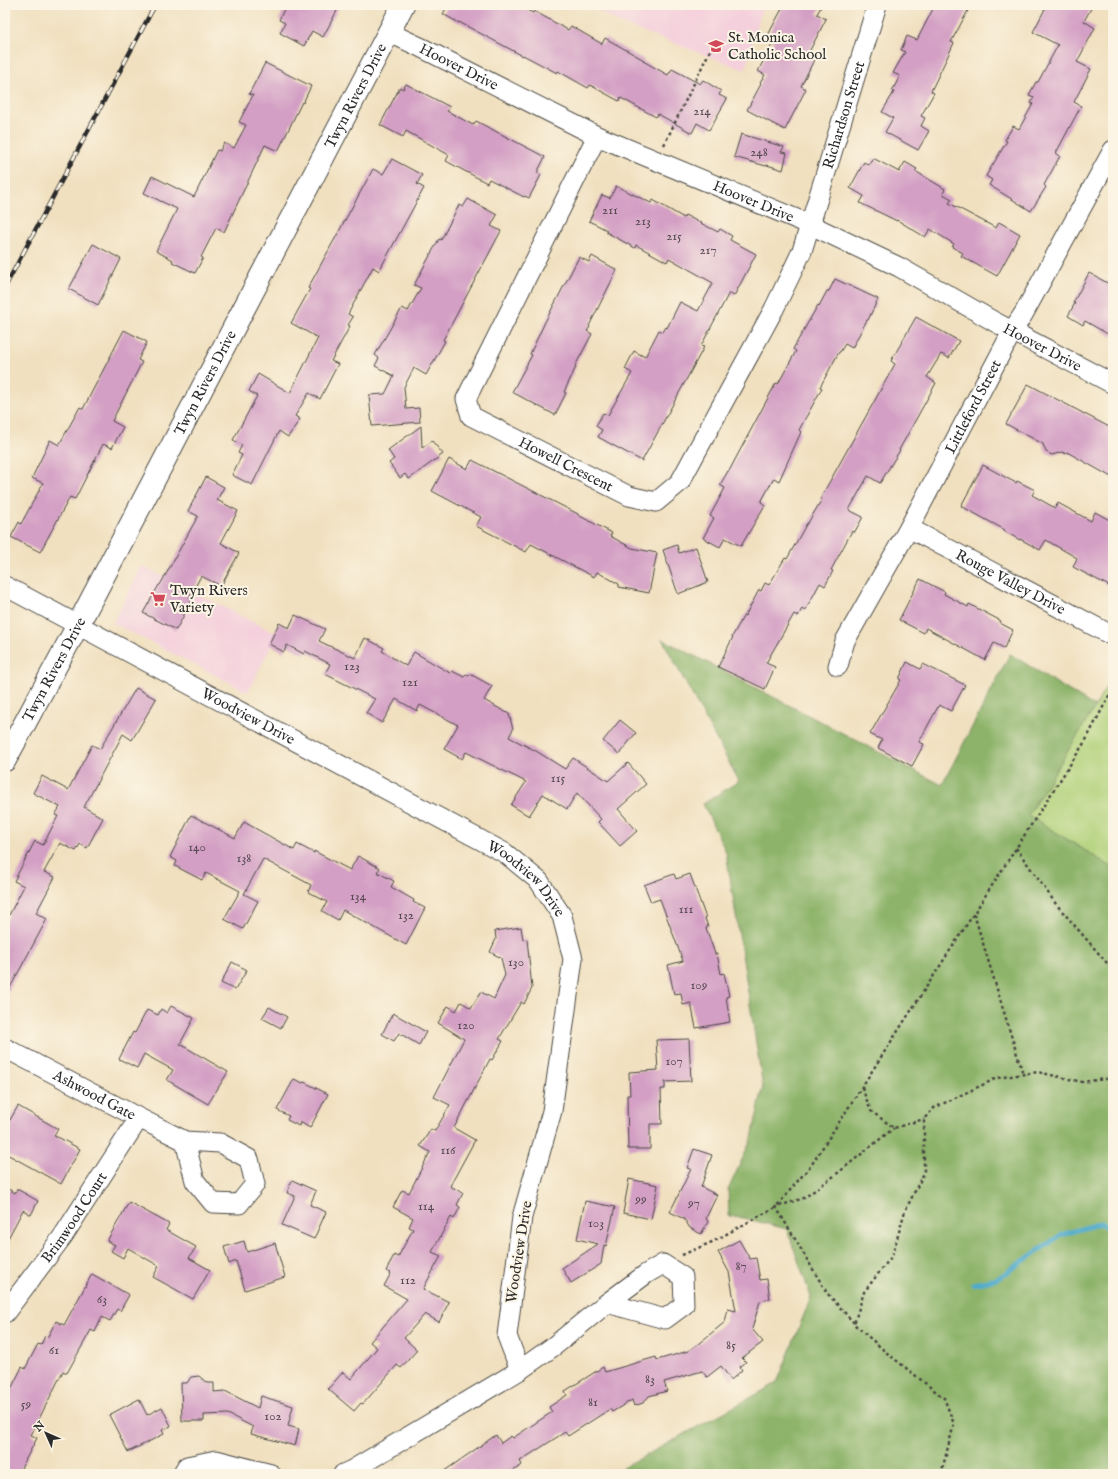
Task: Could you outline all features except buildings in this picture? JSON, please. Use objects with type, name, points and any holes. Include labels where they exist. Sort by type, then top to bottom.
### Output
[{"type":"street","name":"Twyn Rivers Drive","points":[[5,760],[78,625],[403,5]]},
{"type":"street","name":"Richardson Street","points":[[811,225],[877,5]]},
{"type":"street","name":"Hoover Drive","points":[[388,32],[420,46],[597,136],[811,225],[899,267],[1113,384]]},
{"type":"street","name":"Howell Crescent","points":[[597,136],[466,399],[471,416],[629,496],[656,502],[680,482],[774,309],[802,250],[811,225]]},
{"type":"street","name":"Littleford Street","points":[[838,666],[845,641],[909,528],[1013,330],[1113,150]]},
{"type":"street","name":"Rouge Valley Drive","points":[[909,528],[1113,636]]},
{"type":"street","name":"Woodview Drive","points":[[5,586],[505,853],[539,881],[562,916],[573,958],[552,1111],[522,1217],[507,1336],[520,1370]]},
{"type":"street","name":"Ashwood Gate","points":[[5,1048],[185,1141]]},
{"type":"street","name":"Brimwood Court","points":[[5,1312],[63,1236],[139,1118]]},
{"type":"street","points":[[343,1474],[520,1370],[554,1346],[607,1303],[646,1274],[663,1264],[683,1277],[684,1305],[665,1319],[607,1303]]},
{"type":"street","points":[[182,1474],[187,1466],[216,1460],[250,1472],[271,1474]]},
{"type":"path","points":[[657,160],[716,38]]},
{"type":"path","points":[[776,1207],[812,1164],[862,1088],[1086,740],[1113,688]]},
{"type":"path","points":[[1016,848],[1056,904],[1113,970]]},
{"type":"path","points":[[974,913],[1023,1074]]},
{"type":"path","points":[[663,1264],[712,1242],[776,1207],[804,1198],[894,1128],[924,1119],[934,1108],[997,1078],[1038,1072],[1082,1082],[1113,1078]]},
{"type":"path","points":[[862,1088],[870,1111],[894,1128]]},
{"type":"path","points":[[854,1324],[864,1292],[892,1256],[904,1212],[924,1173],[924,1119]]},
{"type":"path","points":[[776,1207],[827,1293],[854,1324],[944,1398],[954,1424],[941,1474]]},
{"type":"shaded area","name":"St. Monica Catholic School","points":[[593,5],[763,5],[745,70],[617,22],[592,7]]},
{"type":"shaded area","points":[[142,566],[277,634],[248,692],[113,623]]},
{"type":"green space","points":[[662,639],[942,785],[1010,654],[1095,707],[1028,815],[1113,868],[1113,1474],[612,1474],[777,1383],[811,1297],[787,1229],[744,1218],[729,1216],[728,1190],[752,1138],[763,1087],[726,852],[703,804],[739,781]]},
{"type":"green space","points":[[1113,674],[1113,868],[1028,815],[1095,707]]},
{"type":"waterway","points":[[973,1284],[997,1279],[1061,1235],[1101,1223],[1113,1231]]},
{"type":"railway","points":[[5,287],[155,5]]},
{"type":"place","name":"St. Monica Catholic School","points":[[716,46]]},
{"type":"place","name":"Twyn Rivers Variety","points":[[158,599]]}]
